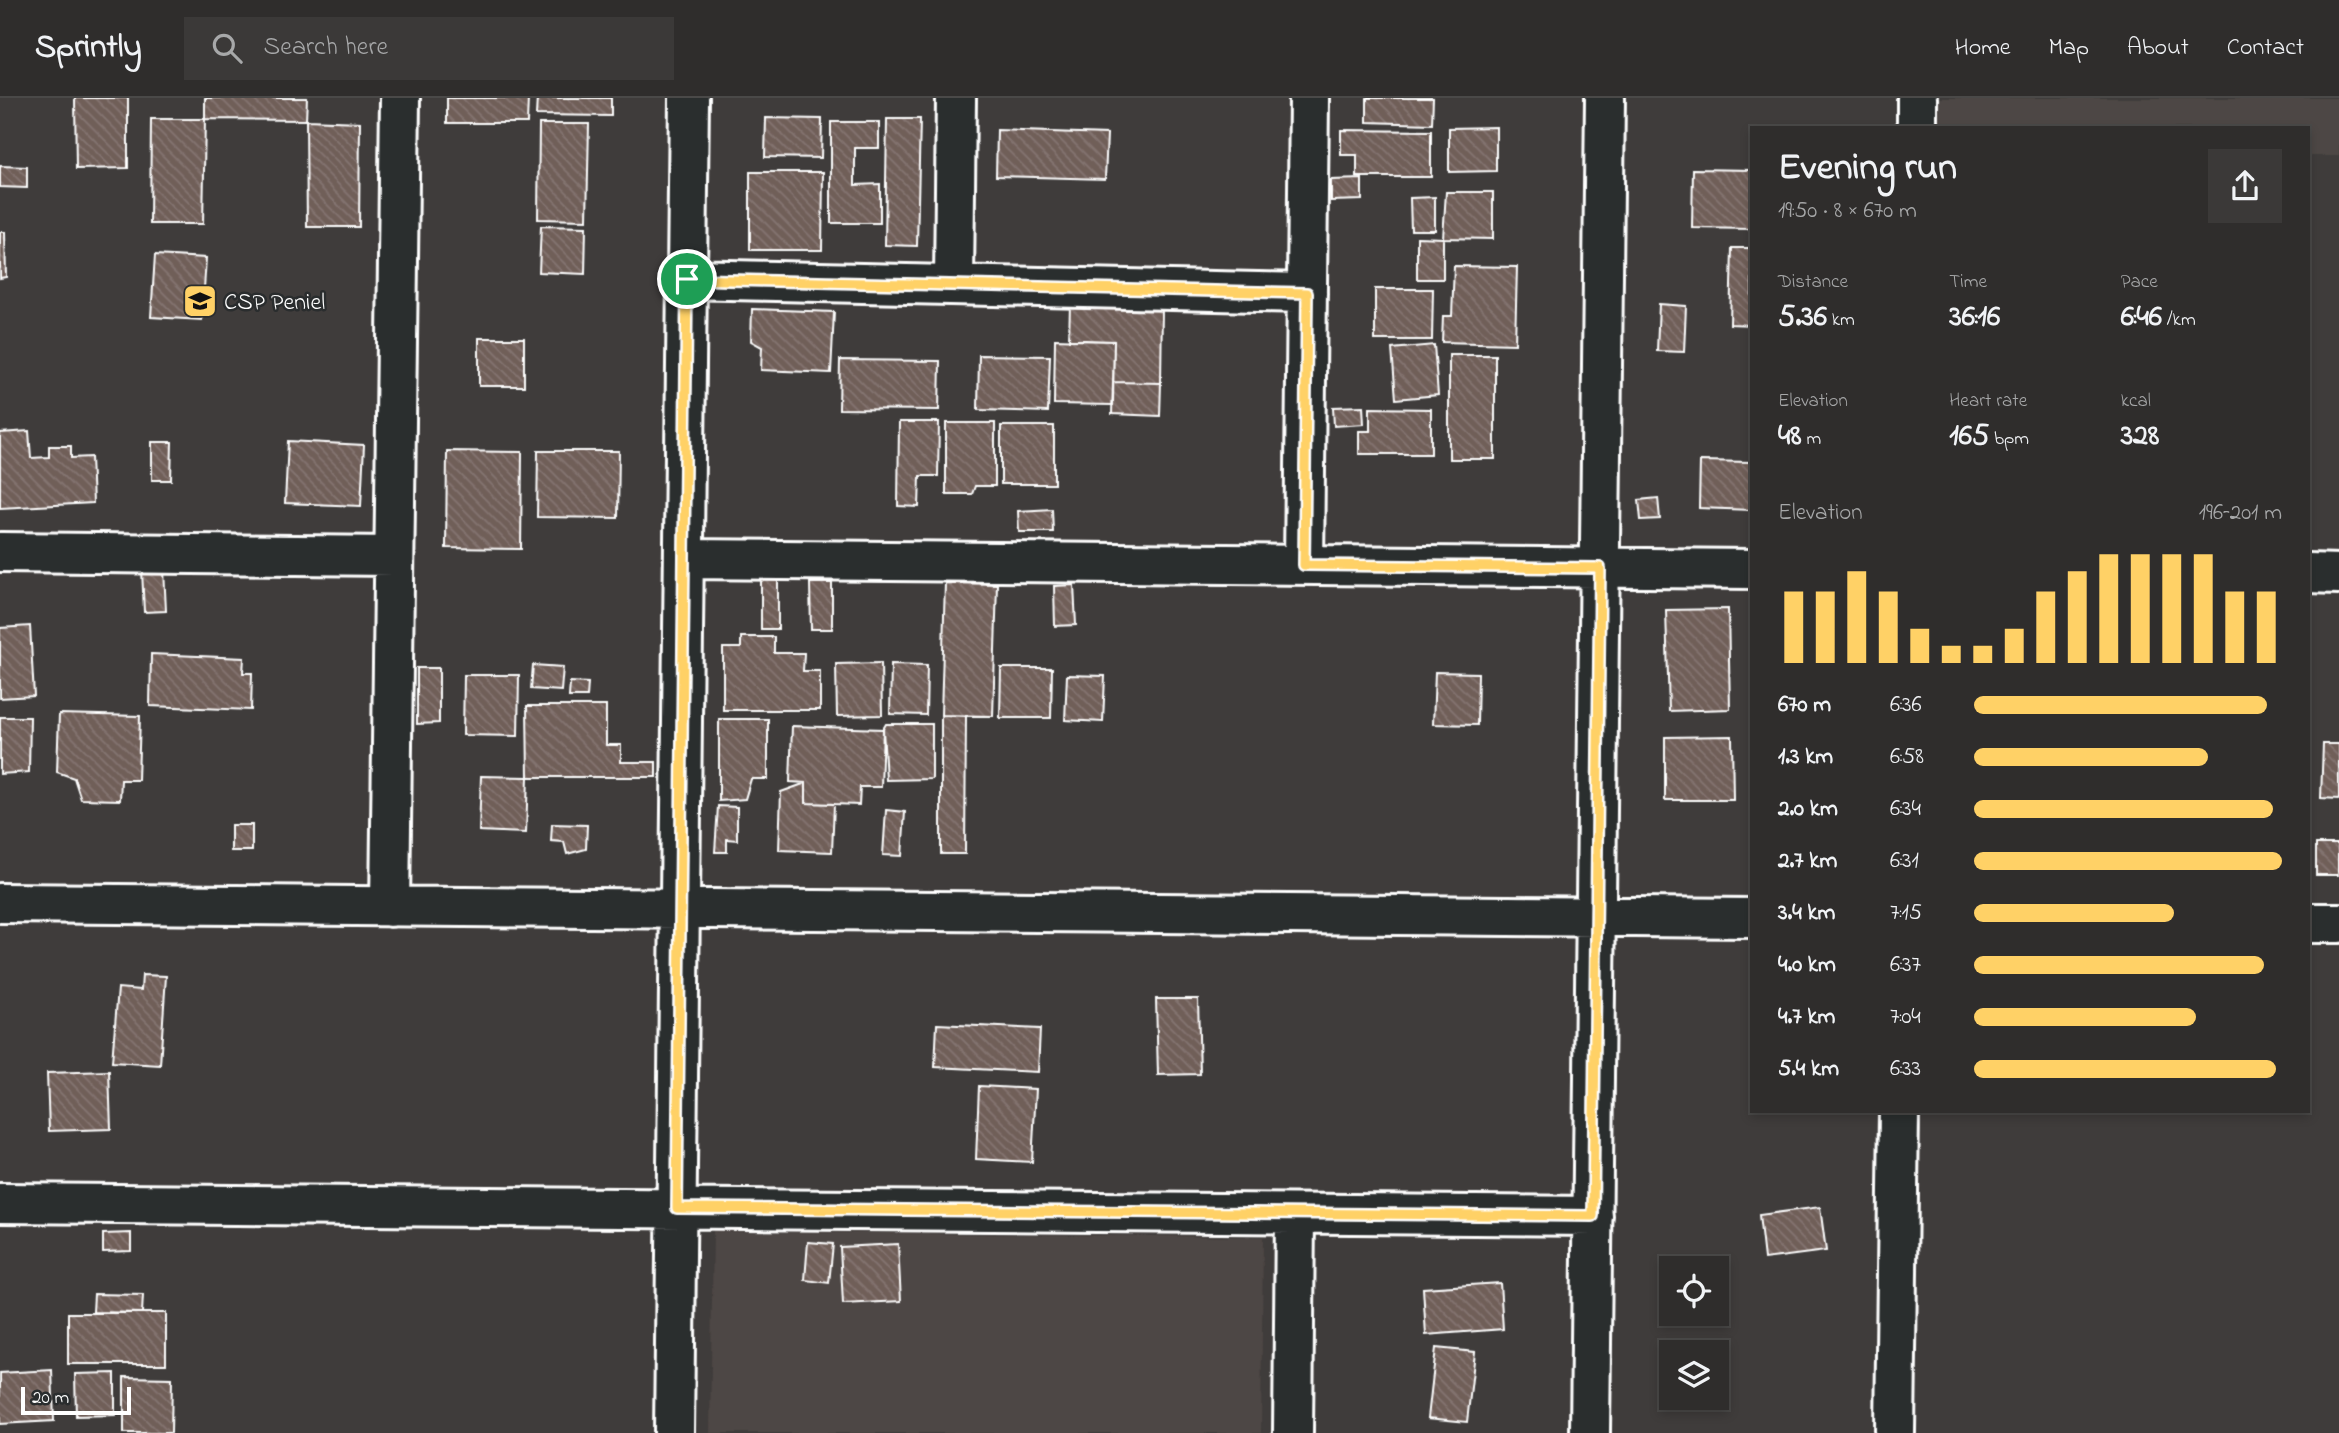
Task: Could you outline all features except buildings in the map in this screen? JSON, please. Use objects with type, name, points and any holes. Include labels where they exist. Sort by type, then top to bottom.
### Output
[{"type":"street","points":[[390,906],[400,98]]},
{"type":"street","points":[[674,1433],[689,98]]},
{"type":"street","points":[[954,283],[956,98]]},
{"type":"street","points":[[1304,565],[1309,98]]},
{"type":"street","points":[[1590,1433],[1605,98]]},
{"type":"street","points":[[1916,126],[1917,98]]},
{"type":"street","points":[[687,279],[1307,293]]},
{"type":"street","points":[[0,552],[394,556]]},
{"type":"street","points":[[684,559],[1750,569]]},
{"type":"street","points":[[2310,573],[2339,574]]},
{"type":"street","points":[[0,903],[1750,918]]},
{"type":"street","points":[[2310,923],[2339,923]]},
{"type":"street","points":[[1895,1433],[1899,1113]]},
{"type":"street","points":[[0,1203],[1593,1216]]},
{"type":"street","points":[[1293,1433],[1295,1214]]},
{"type":"shaded area","points":[[1933,98],[2339,98],[2339,156],[2310,156],[2310,126],[1933,126]]},
{"type":"shaded area","points":[[713,1231],[1263,1237],[1261,1433],[710,1433]]},
{"type":"place","name":"CSP Peniel","points":[[200,301]]},
{"type":"route","points":[[687,279],[1307,293],[1304,565],[1600,568],[1593,1216],[677,1208],[687,279]]}]
